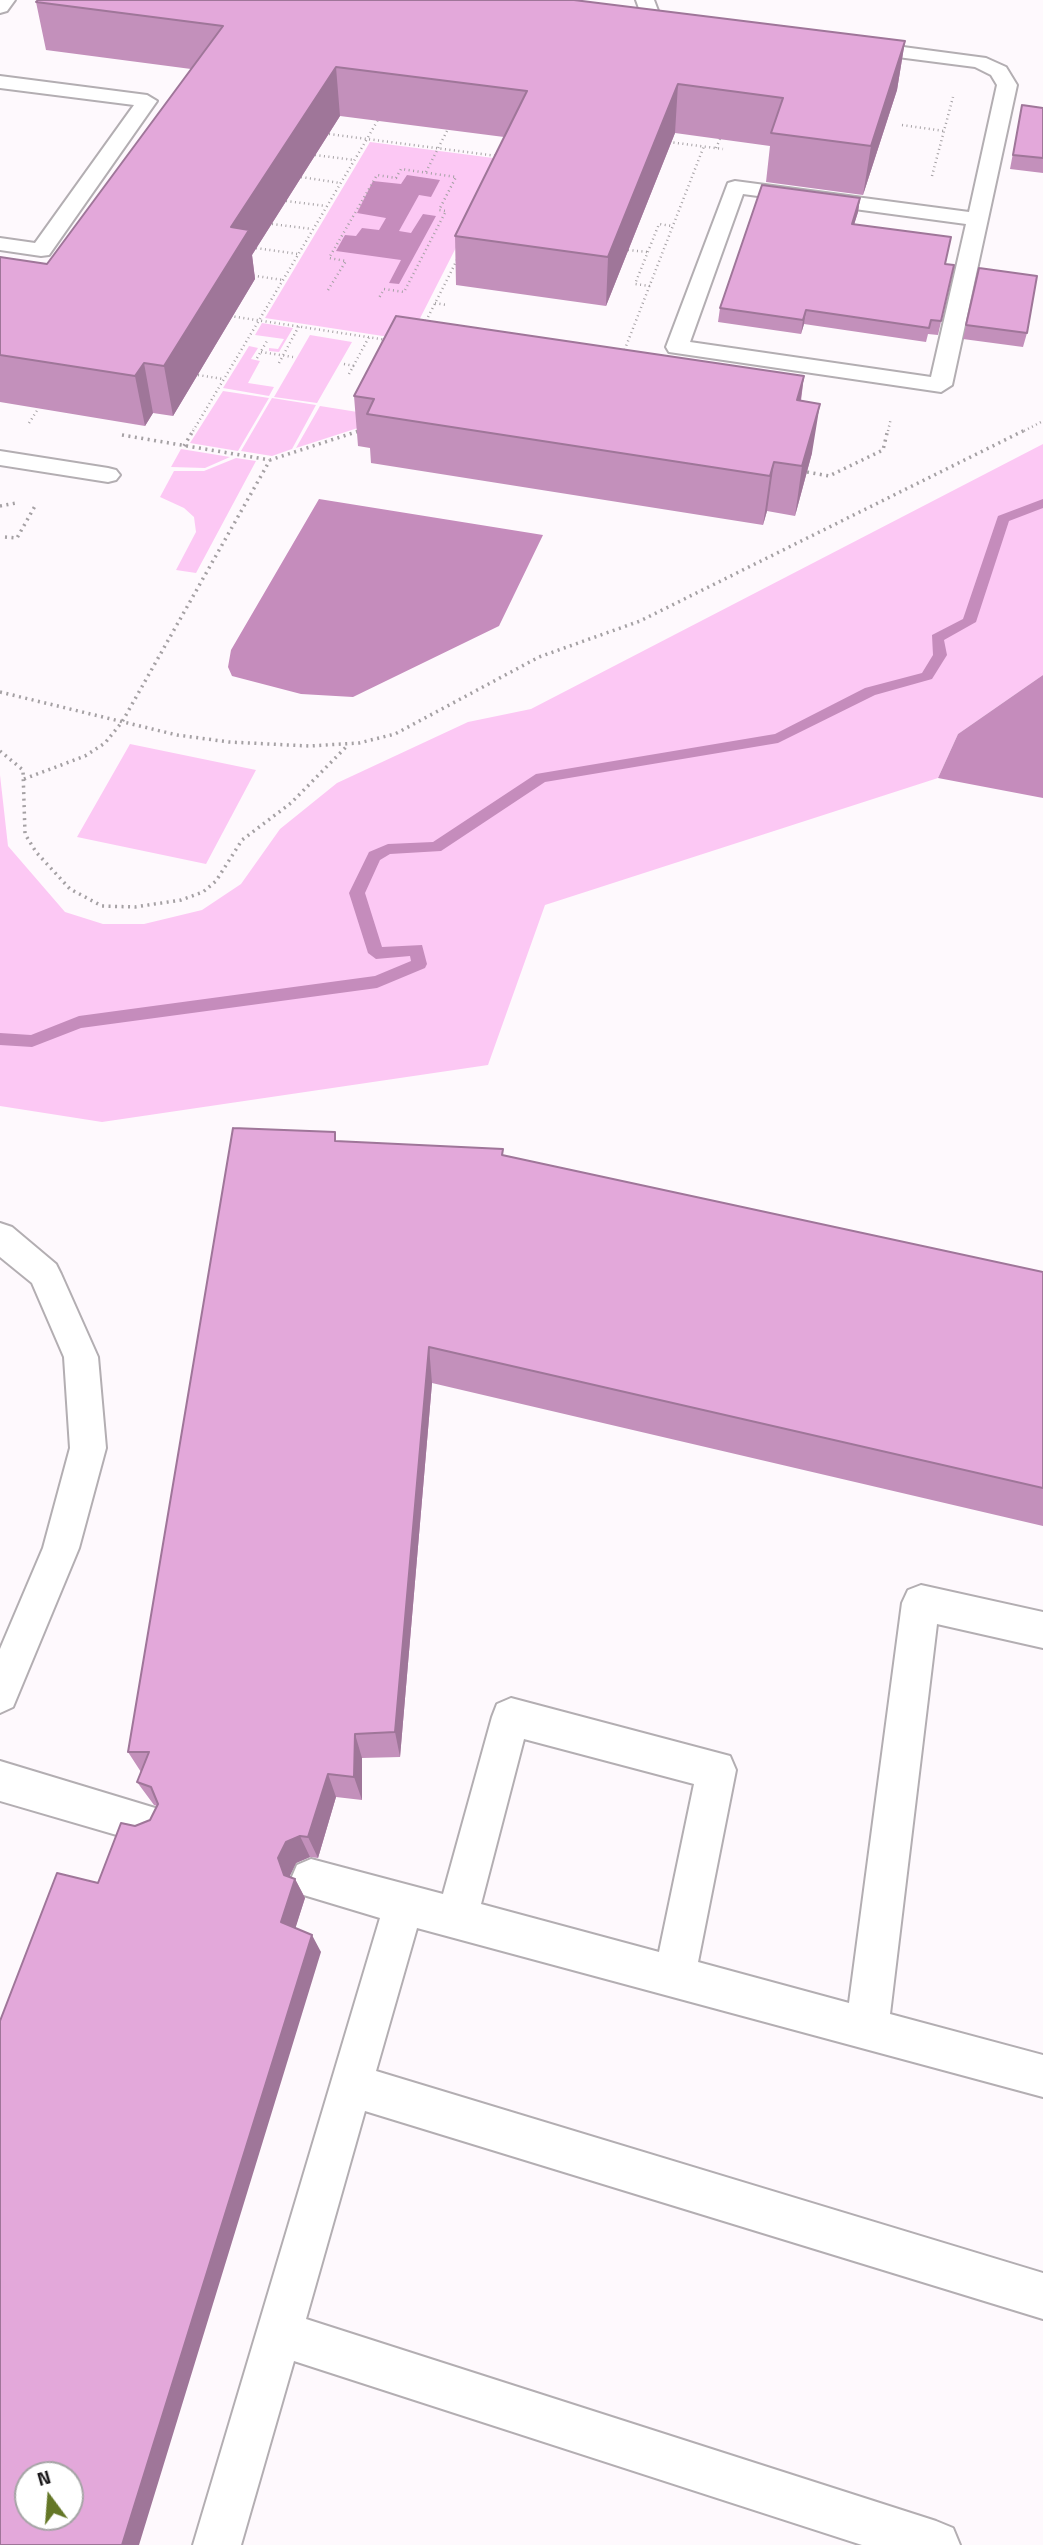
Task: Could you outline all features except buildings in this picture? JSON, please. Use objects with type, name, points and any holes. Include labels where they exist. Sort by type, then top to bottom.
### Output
[{"type":"lane","points":[[0,7],[6,0]]},
{"type":"lane","points":[[645,0],[652,21],[706,28]]},
{"type":"lane","points":[[842,45],[979,62],[999,71],[1007,85],[941,385],[677,347],[735,187],[977,219]]},
{"type":"lane","points":[[0,82],[147,101],[41,250],[0,244]]},
{"type":"lane","points":[[0,458],[108,475]]},
{"type":"lane","points":[[0,1237],[44,1274],[81,1357],[88,1448],[61,1548],[0,1694]]},
{"type":"lane","points":[[867,2029],[921,1603],[1043,1630]]},
{"type":"lane","points":[[457,1917],[511,1717],[716,1770],[674,1977]]},
{"type":"lane","points":[[0,1781],[151,1825]]},
{"type":"lane","points":[[311,1879],[1043,2076]]},
{"type":"lane","points":[[217,2545],[404,1904]]},
{"type":"lane","points":[[351,2085],[1043,2296]]},
{"type":"lane","points":[[277,2333],[936,2545]]},
{"type":"path","points":[[931,177],[954,94]]},
{"type":"path","points":[[184,446],[380,117]]},
{"type":"path","points":[[902,125],[944,131]]},
{"type":"path","points":[[426,172],[448,130]]},
{"type":"path","points":[[329,134],[500,156]]},
{"type":"path","points":[[716,148],[720,139]]},
{"type":"path","points":[[667,142],[730,150]]},
{"type":"path","points":[[620,362],[704,146]]},
{"type":"path","points":[[315,155],[354,160]]},
{"type":"path","points":[[328,290],[346,261],[329,258],[377,175],[396,178],[401,169],[456,177],[439,210],[446,211],[404,292],[384,289],[379,298]]},
{"type":"path","points":[[301,177],[340,183]]},
{"type":"path","points":[[286,201],[326,206]]},
{"type":"path","points":[[272,224],[312,229]]},
{"type":"path","points":[[649,286],[635,284],[659,224],[672,226]]},
{"type":"path","points":[[256,248],[298,254]]},
{"type":"path","points":[[628,250],[648,253]]},
{"type":"path","points":[[419,334],[461,252]]},
{"type":"path","points":[[240,274],[283,280]]},
{"type":"path","points":[[448,277],[460,279]]},
{"type":"path","points":[[435,303],[447,305]]},
{"type":"path","points":[[218,314],[392,341]]},
{"type":"path","points":[[279,363],[299,326]]},
{"type":"path","points":[[336,332],[339,326]]},
{"type":"path","points":[[349,374],[369,337]]},
{"type":"path","points":[[257,358],[267,341]]},
{"type":"path","points":[[261,352],[293,357]]},
{"type":"path","points":[[344,364],[354,366]]},
{"type":"path","points":[[198,375],[223,380]]},
{"type":"path","points":[[31,421],[38,409]]},
{"type":"path","points":[[807,472],[829,476],[883,450],[891,417],[899,418]]},
{"type":"path","points":[[21,419],[44,423]]},
{"type":"path","points":[[0,692],[177,735],[229,742],[309,746],[348,744],[395,734],[539,657],[640,621],[1043,421]]},
{"type":"path","points":[[120,435],[270,460],[368,428]]},
{"type":"path","points":[[24,779],[85,756],[105,743],[122,722],[270,460]]},
{"type":"path","points":[[0,506],[13,503],[37,507],[17,538],[5,537]]},
{"type":"path","points":[[0,751],[23,770],[24,834],[36,852],[70,889],[102,905],[135,907],[181,900],[203,892],[215,881],[242,840],[291,803],[348,744]]},
{"type":"shaded area","points":[[370,142],[501,159],[409,340],[265,318]]},
{"type":"shaded area","points":[[407,175],[440,180],[431,197],[419,195],[399,231],[411,233],[423,214],[436,216],[399,284],[389,283],[401,260],[336,251],[345,235],[356,236],[362,228],[379,230],[386,218],[357,213],[373,181],[401,184]]},
{"type":"shaded area","points":[[262,323],[293,328],[279,352],[269,351],[269,348],[278,349],[284,339],[255,335]]},
{"type":"shaded area","points":[[310,335],[352,342],[317,403],[274,397]]},
{"type":"shaded area","points":[[249,346],[258,348],[251,359],[260,361],[248,383],[274,387],[269,396],[223,388]]},
{"type":"shaded area","points":[[223,391],[269,398],[238,451],[190,443]]},
{"type":"shaded area","points":[[272,398],[316,405],[292,449],[272,456],[241,451]]},
{"type":"shaded area","points":[[320,406],[370,414],[364,426],[296,448]]},
{"type":"shaded area","points":[[1043,444],[1043,675],[958,734],[938,778],[545,905],[488,1065],[102,1122],[0,1106],[0,775],[8,846],[65,912],[103,924],[144,924],[202,910],[241,884],[280,829],[337,783],[468,722],[531,709]]},
{"type":"shaded area","points":[[181,449],[230,457],[205,468],[171,467]]},
{"type":"shaded area","points":[[236,458],[256,461],[196,573],[176,570],[196,532],[194,517],[184,508],[160,497],[174,471],[204,471]]},
{"type":"shaded area","points":[[319,499],[543,535],[499,626],[353,697],[301,694],[232,676],[228,667],[231,650]]},
{"type":"shaded area","points":[[1043,675],[1043,798],[938,778],[958,734]]},
{"type":"shaded area","points":[[130,744],[256,770],[206,864],[77,837]]},
{"type":"waterway","points":[[0,1039],[32,1041],[79,1022],[377,982],[419,964],[417,949],[376,953],[357,893],[374,856],[388,849],[436,847],[541,778],[778,738],[870,691],[927,676],[940,655],[937,638],[969,622],[1003,519],[1043,503]]}]
